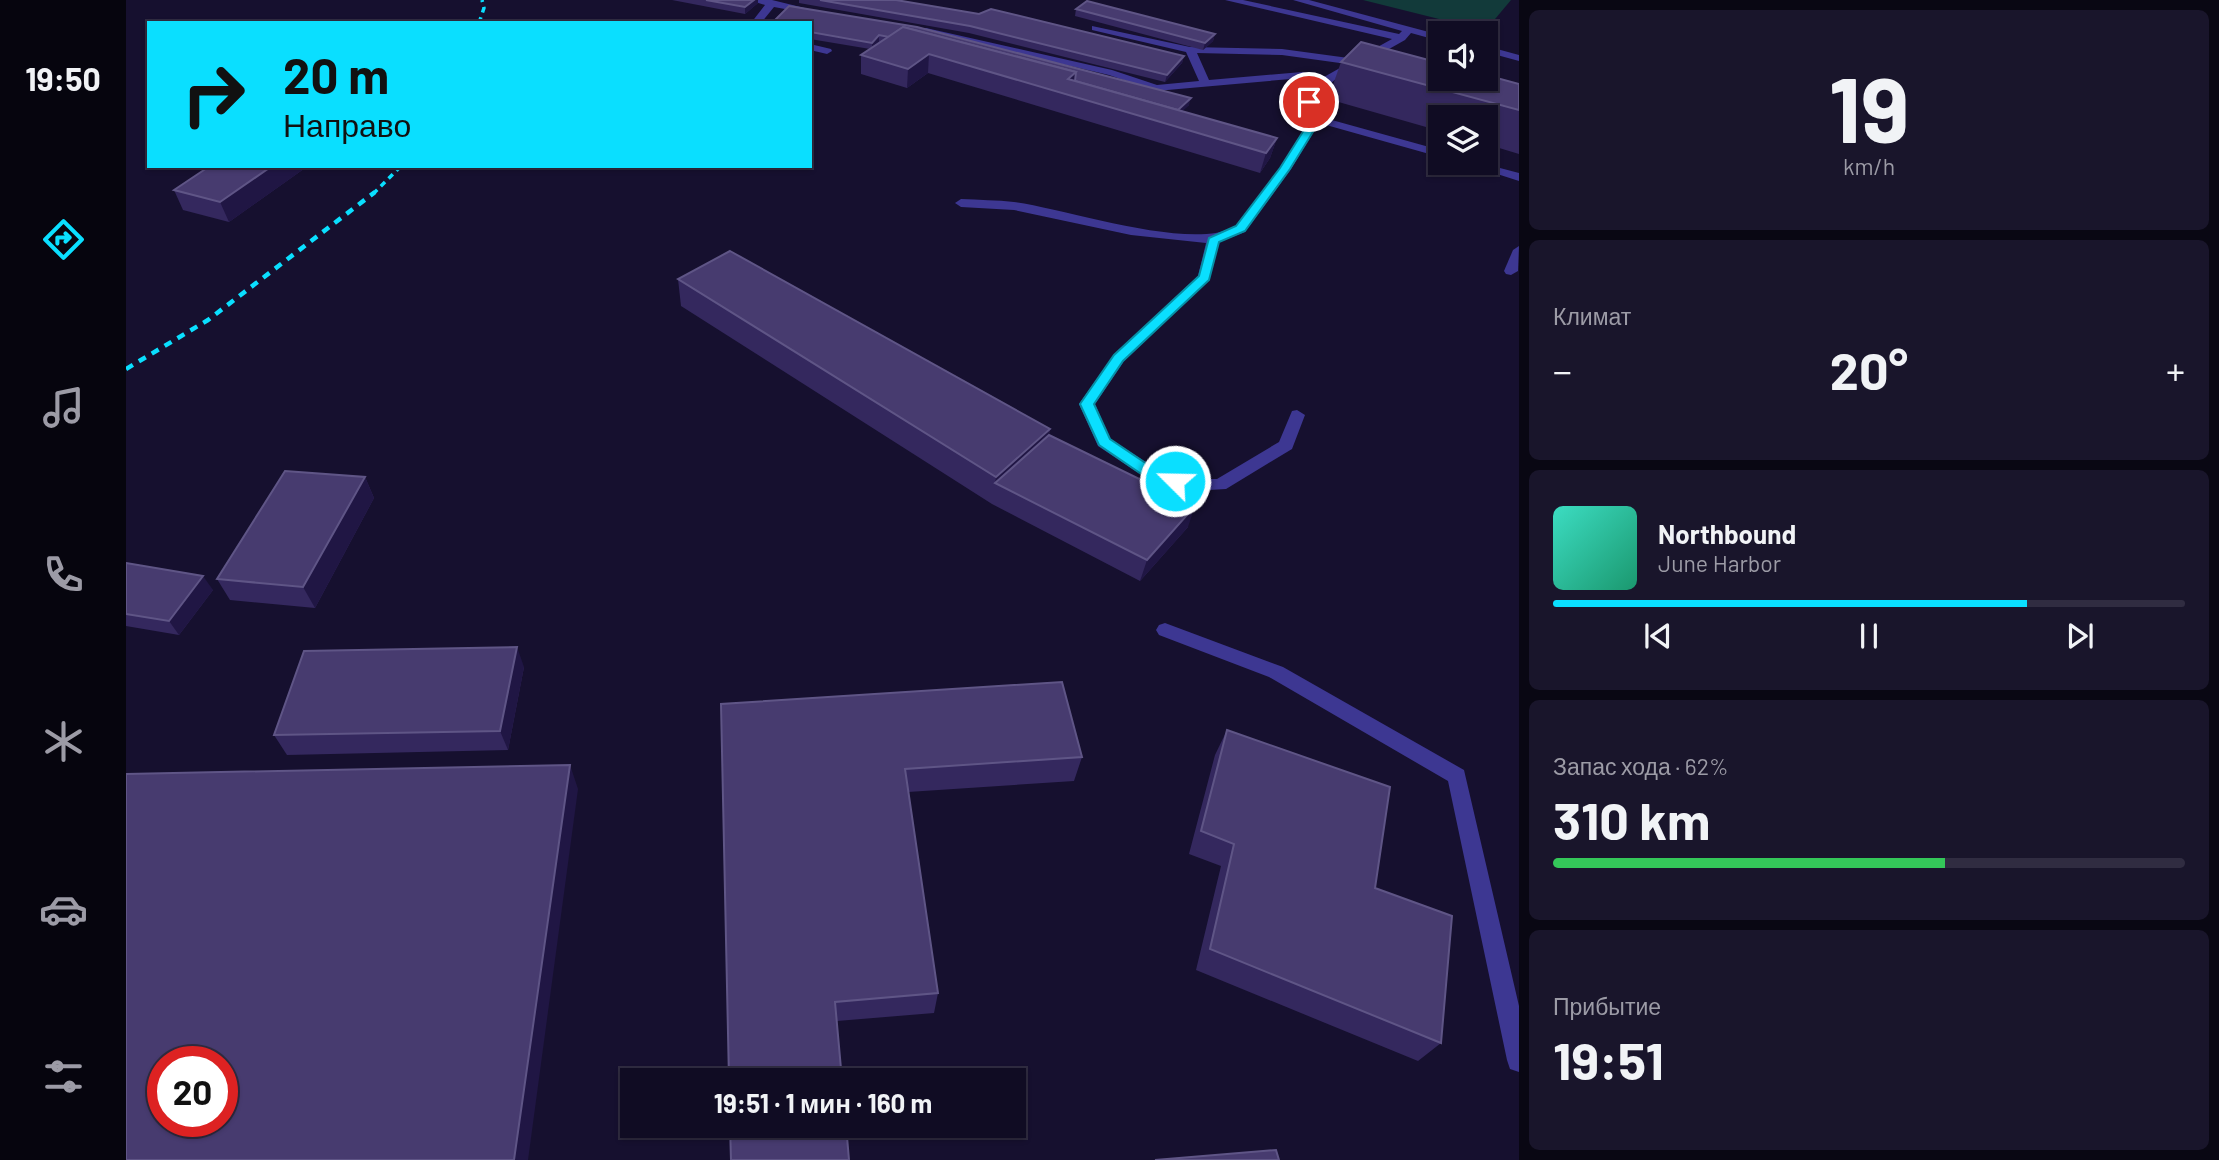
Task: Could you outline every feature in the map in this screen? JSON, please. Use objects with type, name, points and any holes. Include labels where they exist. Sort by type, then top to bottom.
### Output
[{"type":"lane","points":[[754,0],[820,12]]},
{"type":"lane","points":[[1230,0],[1428,37]]},
{"type":"lane","points":[[1298,0],[1404,34]]},
{"type":"lane","points":[[758,21],[772,3]]},
{"type":"lane","points":[[909,28],[960,37],[1086,67],[1156,88],[1302,75],[1325,81]]},
{"type":"lane","points":[[1096,28],[1190,50],[1282,52],[1372,65]]},
{"type":"lane","points":[[1316,119],[1309,102],[1325,81],[1404,34]]},
{"type":"lane","points":[[812,47],[827,51]]},
{"type":"lane","points":[[1190,50],[1206,85]]},
{"type":"lane","points":[[1498,52],[1519,58]]},
{"type":"lane","points":[[1316,119],[1428,152]]},
{"type":"lane","points":[[961,203],[1014,206],[1131,231],[1213,240],[1241,229],[1285,169],[1316,119]]},
{"type":"lane","points":[[1498,171],[1519,177]]},
{"type":"lane","points":[[1213,240],[1204,277],[1118,358],[1087,404],[1104,442],[1158,478],[1192,485],[1220,485],[1286,445],[1297,415]]},
{"type":"lane","points":[[1511,271],[1519,250]]},
{"type":"lane","points":[[1165,630],[1276,671],[1457,776],[1519,1060]]},
{"type":"green space","points":[[1363,0],[1511,0],[1493,21],[1447,21]]},
{"type":"building","points":[[706,0],[754,0],[745,7]]},
{"type":"building","points":[[820,0],[896,0],[979,14],[991,9],[1184,56],[1167,75],[970,26]]},
{"type":"building","points":[[1087,1],[1215,34],[1205,43],[1076,9]]},
{"type":"building","points":[[789,6],[917,27],[1191,98],[1178,110],[1075,81],[1076,72],[903,27],[889,37],[879,35],[872,43],[812,32],[812,21],[774,21]]},
{"type":"building","points":[[903,27],[1076,72],[1068,79],[1277,138],[1266,153],[929,54],[908,69],[861,55]]},
{"type":"building","points":[[1361,42],[1428,60],[1428,85],[1341,62]]},
{"type":"building","points":[[1498,78],[1519,84],[1519,110],[1449,91],[1498,91]]},
{"type":"building","points":[[207,168],[269,168],[220,202],[174,190]]},
{"type":"building","points":[[730,251],[1050,429],[996,477],[678,279]]},
{"type":"building","points":[[1049,435],[1195,506],[1147,560],[995,483]]},
{"type":"building","points":[[285,471],[365,477],[303,587],[217,579]]},
{"type":"building","points":[[126,563],[203,576],[169,621],[126,614]]},
{"type":"building","points":[[517,647],[500,731],[274,735],[304,651]]},
{"type":"building","points":[[1062,682],[1082,757],[905,769],[938,993],[835,1002],[841,1068],[729,1068],[721,704]]},
{"type":"building","points":[[1227,730],[1390,787],[1375,888],[1452,916],[1441,1043],[1210,949],[1234,844],[1201,831]]},
{"type":"building","points":[[570,765],[514,1160],[126,1160],[126,774]]},
{"type":"building","points":[[730,1138],[847,1138],[849,1160],[731,1160]]},
{"type":"building","points":[[1276,1150],[1279,1160],[1155,1160]]},
{"type":"railway","points":[[480,21],[484,8],[482,0]]},
{"type":"railway","points":[[375,192],[399,168]]},
{"type":"railway","points":[[126,369],[208,320],[375,192]]},
{"type":"route","points":[[1175,481],[1158,478],[1104,442],[1087,404],[1118,358],[1204,277],[1213,240],[1241,229],[1285,169],[1316,119],[1309,102]]}]
